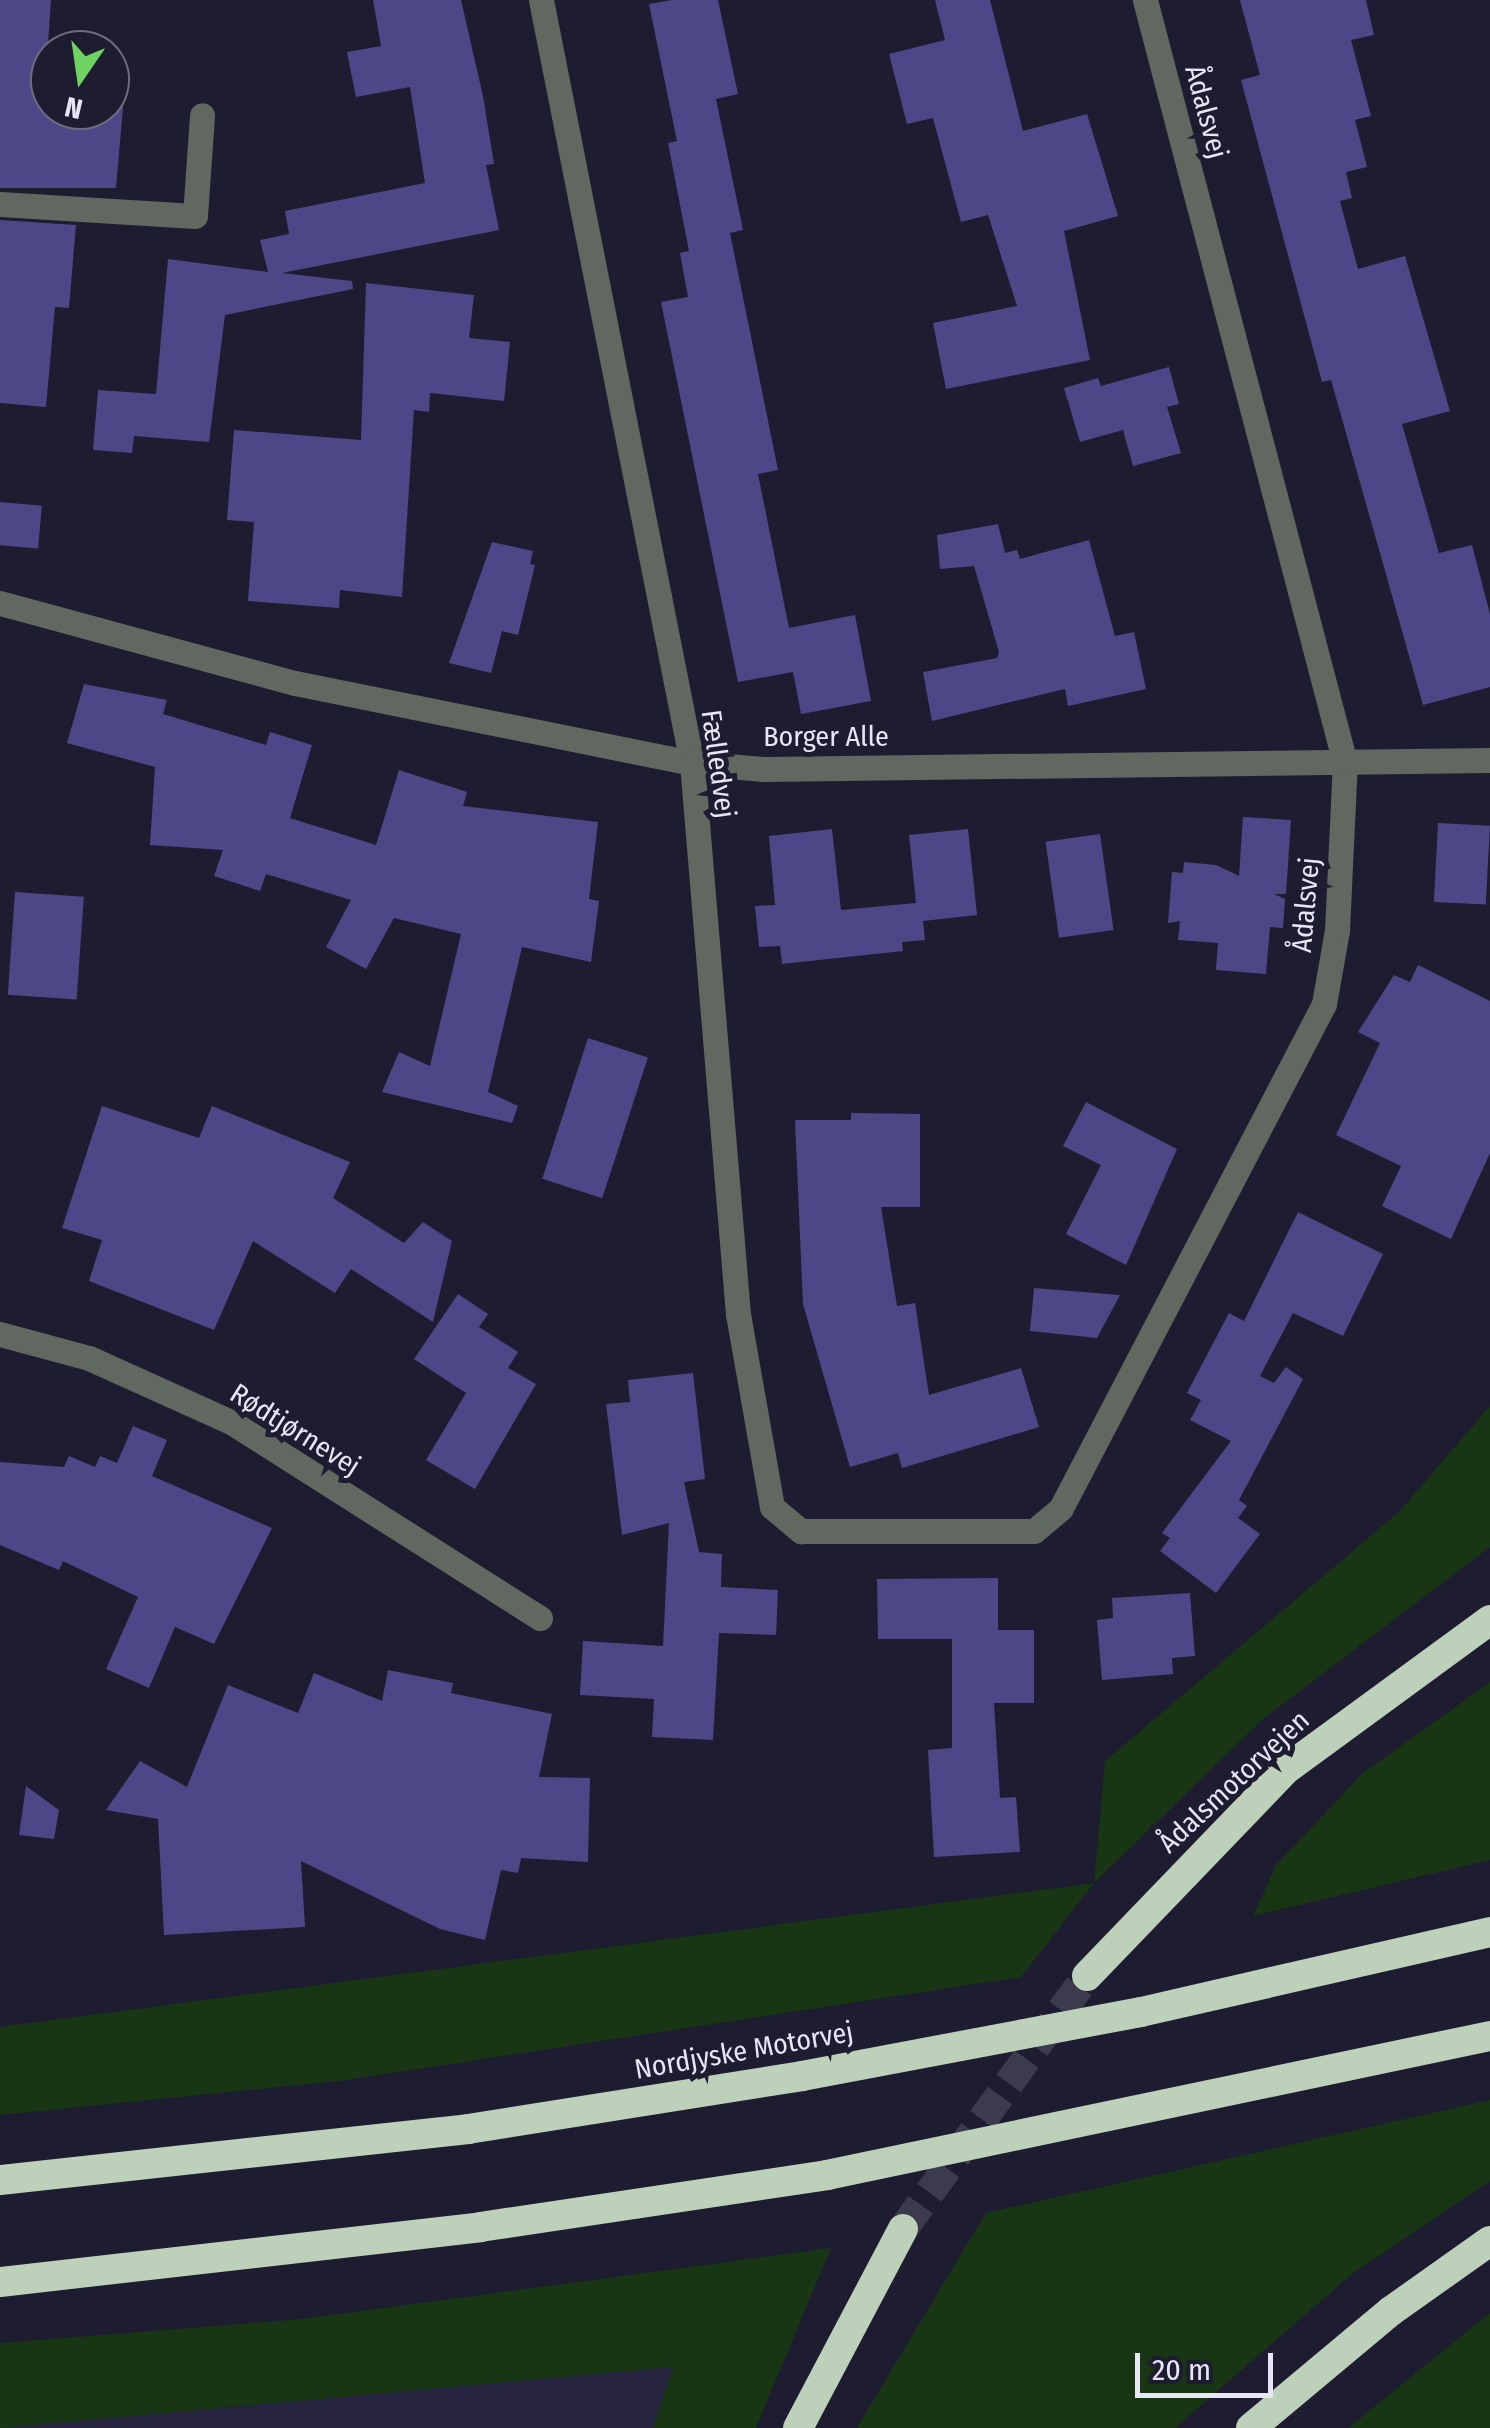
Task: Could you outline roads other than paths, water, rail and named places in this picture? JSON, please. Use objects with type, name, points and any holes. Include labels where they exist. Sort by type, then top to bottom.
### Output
[{"type":"highway","name":"Ådalsmotorvejen","points":[[1087,1976],[1285,1770],[1490,1620]]},
{"type":"highway","name":"Nordjyske Motorvej","points":[[0,2180],[468,2129],[802,2076],[1142,2012],[1490,1932]]},
{"type":"highway","points":[[0,2282],[461,2229],[827,2175],[1490,2036]]},
{"type":"highway","points":[[798,2428],[903,2229]]},
{"type":"highway","points":[[1251,2428],[1391,2311],[1490,2241]]},
{"type":"street","name":"Fælledvej","points":[[541,0],[692,763],[738,1314],[772,1508],[801,1531]]},
{"type":"street","name":"Ådalsvej","points":[[801,1531],[1034,1531],[1060,1508],[1324,1004],[1337,930],[1345,763],[1145,0]]},
{"type":"street","points":[[0,204],[195,216],[202,115]]},
{"type":"street","name":"Borger Alle","points":[[0,603],[296,683],[692,763],[764,768],[1490,760]]},
{"type":"street","name":"Rødtjørnevej","points":[[0,1334],[89,1358],[231,1422],[540,1618]]},
{"type":"tunnel","points":[[903,2229],[1087,1976]]}]
